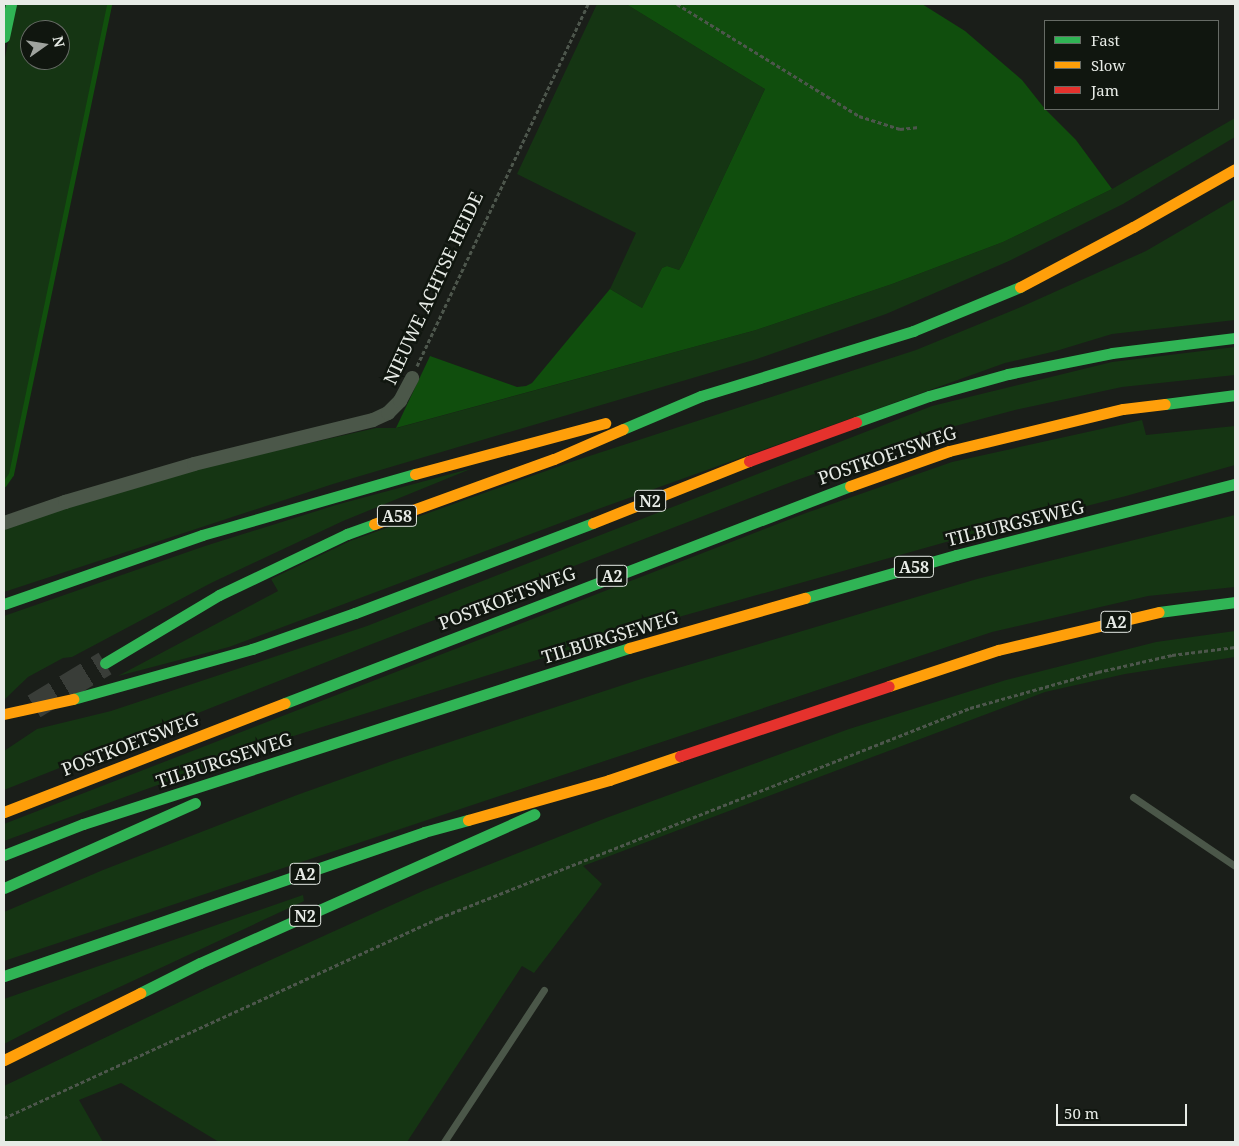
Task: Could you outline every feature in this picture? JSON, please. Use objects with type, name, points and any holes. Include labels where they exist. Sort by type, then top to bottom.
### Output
[{"type":"main road","points":[[4,37],[11,4]]},
{"type":"main road","name":"A58","points":[[4,604],[230,527],[333,496],[701,396],[913,331],[1019,287],[1133,227],[1235,169]]},
{"type":"main road","name":"N2","points":[[4,714],[73,699],[252,649],[355,614],[592,524],[783,448],[929,396],[1008,374],[1112,352],[1235,338]]},
{"type":"main road","name":"POSTKOETSWEG","points":[[4,812],[802,502],[949,451],[1123,409],[1235,395]]},
{"type":"main road","name":"A58","points":[[105,663],[219,595],[347,534],[554,459],[701,396]]},
{"type":"main road","name":"TILBURGSEWEG","points":[[4,855],[83,824],[595,658],[956,555],[1235,484]]},
{"type":"main road","name":"A2","points":[[4,976],[424,832],[609,780],[998,650],[1152,613],[1235,602]]},
{"type":"main road","points":[[4,888],[321,748]]},
{"type":"main road","name":"N2","points":[[4,1060],[200,963],[609,780]]},
{"type":"street","name":"NIEUWE ACHTSE HEIDE","points":[[4,523],[65,502],[194,464],[373,420],[388,413],[400,401],[412,378]]},
{"type":"lane","points":[[1133,797],[1235,866]]},
{"type":"lane","points":[[444,1142],[544,990]]},
{"type":"path","name":"NIEUWE ACHTSE HEIDE","points":[[412,378],[588,4]]},
{"type":"path","points":[[677,4],[859,116],[900,129],[919,127]]},
{"type":"path","points":[[4,1118],[439,918],[970,708],[1098,672],[1172,655],[1235,647]]},
{"type":"green space","points":[[16,4],[110,4],[12,478],[4,488],[4,62]]},
{"type":"green space","points":[[597,4],[626,4],[765,89],[683,263],[679,270],[667,266],[662,268],[642,308],[610,289],[636,233],[517,174]]},
{"type":"green space","points":[[626,4],[922,4],[965,31],[1022,80],[1044,110],[1076,140],[1112,189],[1003,242],[892,284],[756,330],[396,428],[430,356],[517,387],[526,386],[532,383],[610,289],[642,308],[662,268],[667,266],[679,270],[683,263],[765,89]]},
{"type":"green space","points":[[1235,118],[1235,137],[1123,204],[1009,261],[886,314],[757,359],[333,484],[4,592],[4,529],[194,469],[376,428],[397,428],[756,330],[892,284],[1003,242],[1112,189]]},
{"type":"green space","points":[[1235,199],[1235,320],[1112,334],[1056,351],[1005,363],[587,513],[229,647],[118,676],[278,591],[271,579],[350,541],[571,462],[916,350],[1021,307],[1146,251]]},
{"type":"green space","points":[[1235,347],[1235,375],[1122,387],[1015,410],[940,430],[794,481],[372,644],[4,790],[4,751],[37,729],[111,711],[367,626],[932,406],[1112,362]]},
{"type":"green space","points":[[1142,420],[1146,435],[1235,426],[1235,465],[1126,496],[964,537],[629,631],[284,739],[4,841],[4,824],[806,513],[952,462]]},
{"type":"green space","points":[[473,468],[343,521],[211,583],[72,657],[63,658],[28,677],[4,700],[4,616],[205,546],[336,505]]},
{"type":"green space","points":[[1235,515],[1235,587],[1148,596],[992,632],[4,961],[4,912],[103,870],[297,795],[395,760],[641,679],[977,579]]},
{"type":"green space","points":[[1235,631],[1235,657],[1125,674],[1045,692],[583,866],[602,884],[534,973],[522,966],[407,1142],[219,1142],[121,1083],[79,1100],[103,1142],[4,1142],[4,1086],[211,987],[425,890],[606,818],[849,729],[1006,680],[1156,642]]},
{"type":"green space","points":[[303,895],[304,901],[66,1012],[4,1044],[4,999]]},
{"type":"waterway","points":[[4,484],[11,474],[109,4]]},
{"type":"tunnel","points":[[34,706],[105,663]]},
{"type":"traffic: fast","points":[[4,37],[11,4]]},
{"type":"traffic: fast","points":[[623,429],[701,396],[913,331],[1020,287]]},
{"type":"traffic: fast","points":[[856,422],[929,396],[1008,374],[1112,353],[1235,338]]},
{"type":"traffic: fast","points":[[1165,404],[1235,395]]},
{"type":"traffic: fast","points":[[4,604],[202,535],[415,474]]},
{"type":"traffic: fast","points":[[805,598],[956,555],[1235,484]]},
{"type":"traffic: fast","points":[[285,703],[850,486]]},
{"type":"traffic: fast","points":[[73,699],[252,649],[355,613],[593,523]]},
{"type":"traffic: fast","points":[[105,663],[219,595],[347,534],[374,524]]},
{"type":"traffic: fast","points":[[1159,612],[1235,602]]},
{"type":"traffic: fast","points":[[4,855],[83,824],[629,648]]},
{"type":"traffic: fast","points":[[4,888],[195,803]]},
{"type":"traffic: fast","points":[[140,993],[200,963],[534,814]]},
{"type":"traffic: fast","points":[[4,976],[424,832],[468,820]]},
{"type":"traffic: slow","points":[[1020,287],[1133,227],[1235,169]]},
{"type":"traffic: slow","points":[[850,486],[949,451],[1123,409],[1165,404]]},
{"type":"traffic: slow","points":[[415,474],[605,423]]},
{"type":"traffic: slow","points":[[374,524],[554,459],[623,429]]},
{"type":"traffic: slow","points":[[593,523],[749,461]]},
{"type":"traffic: slow","points":[[629,648],[805,598]]},
{"type":"traffic: slow","points":[[889,686],[998,650],[1159,612]]},
{"type":"traffic: slow","points":[[4,714],[73,699]]},
{"type":"traffic: slow","points":[[4,812],[285,703]]},
{"type":"traffic: slow","points":[[468,820],[609,780],[680,756]]},
{"type":"traffic: slow","points":[[4,1060],[140,993]]},
{"type":"traffic: jam","points":[[749,461],[856,422]]},
{"type":"traffic: jam","points":[[680,756],[889,686]]}]
